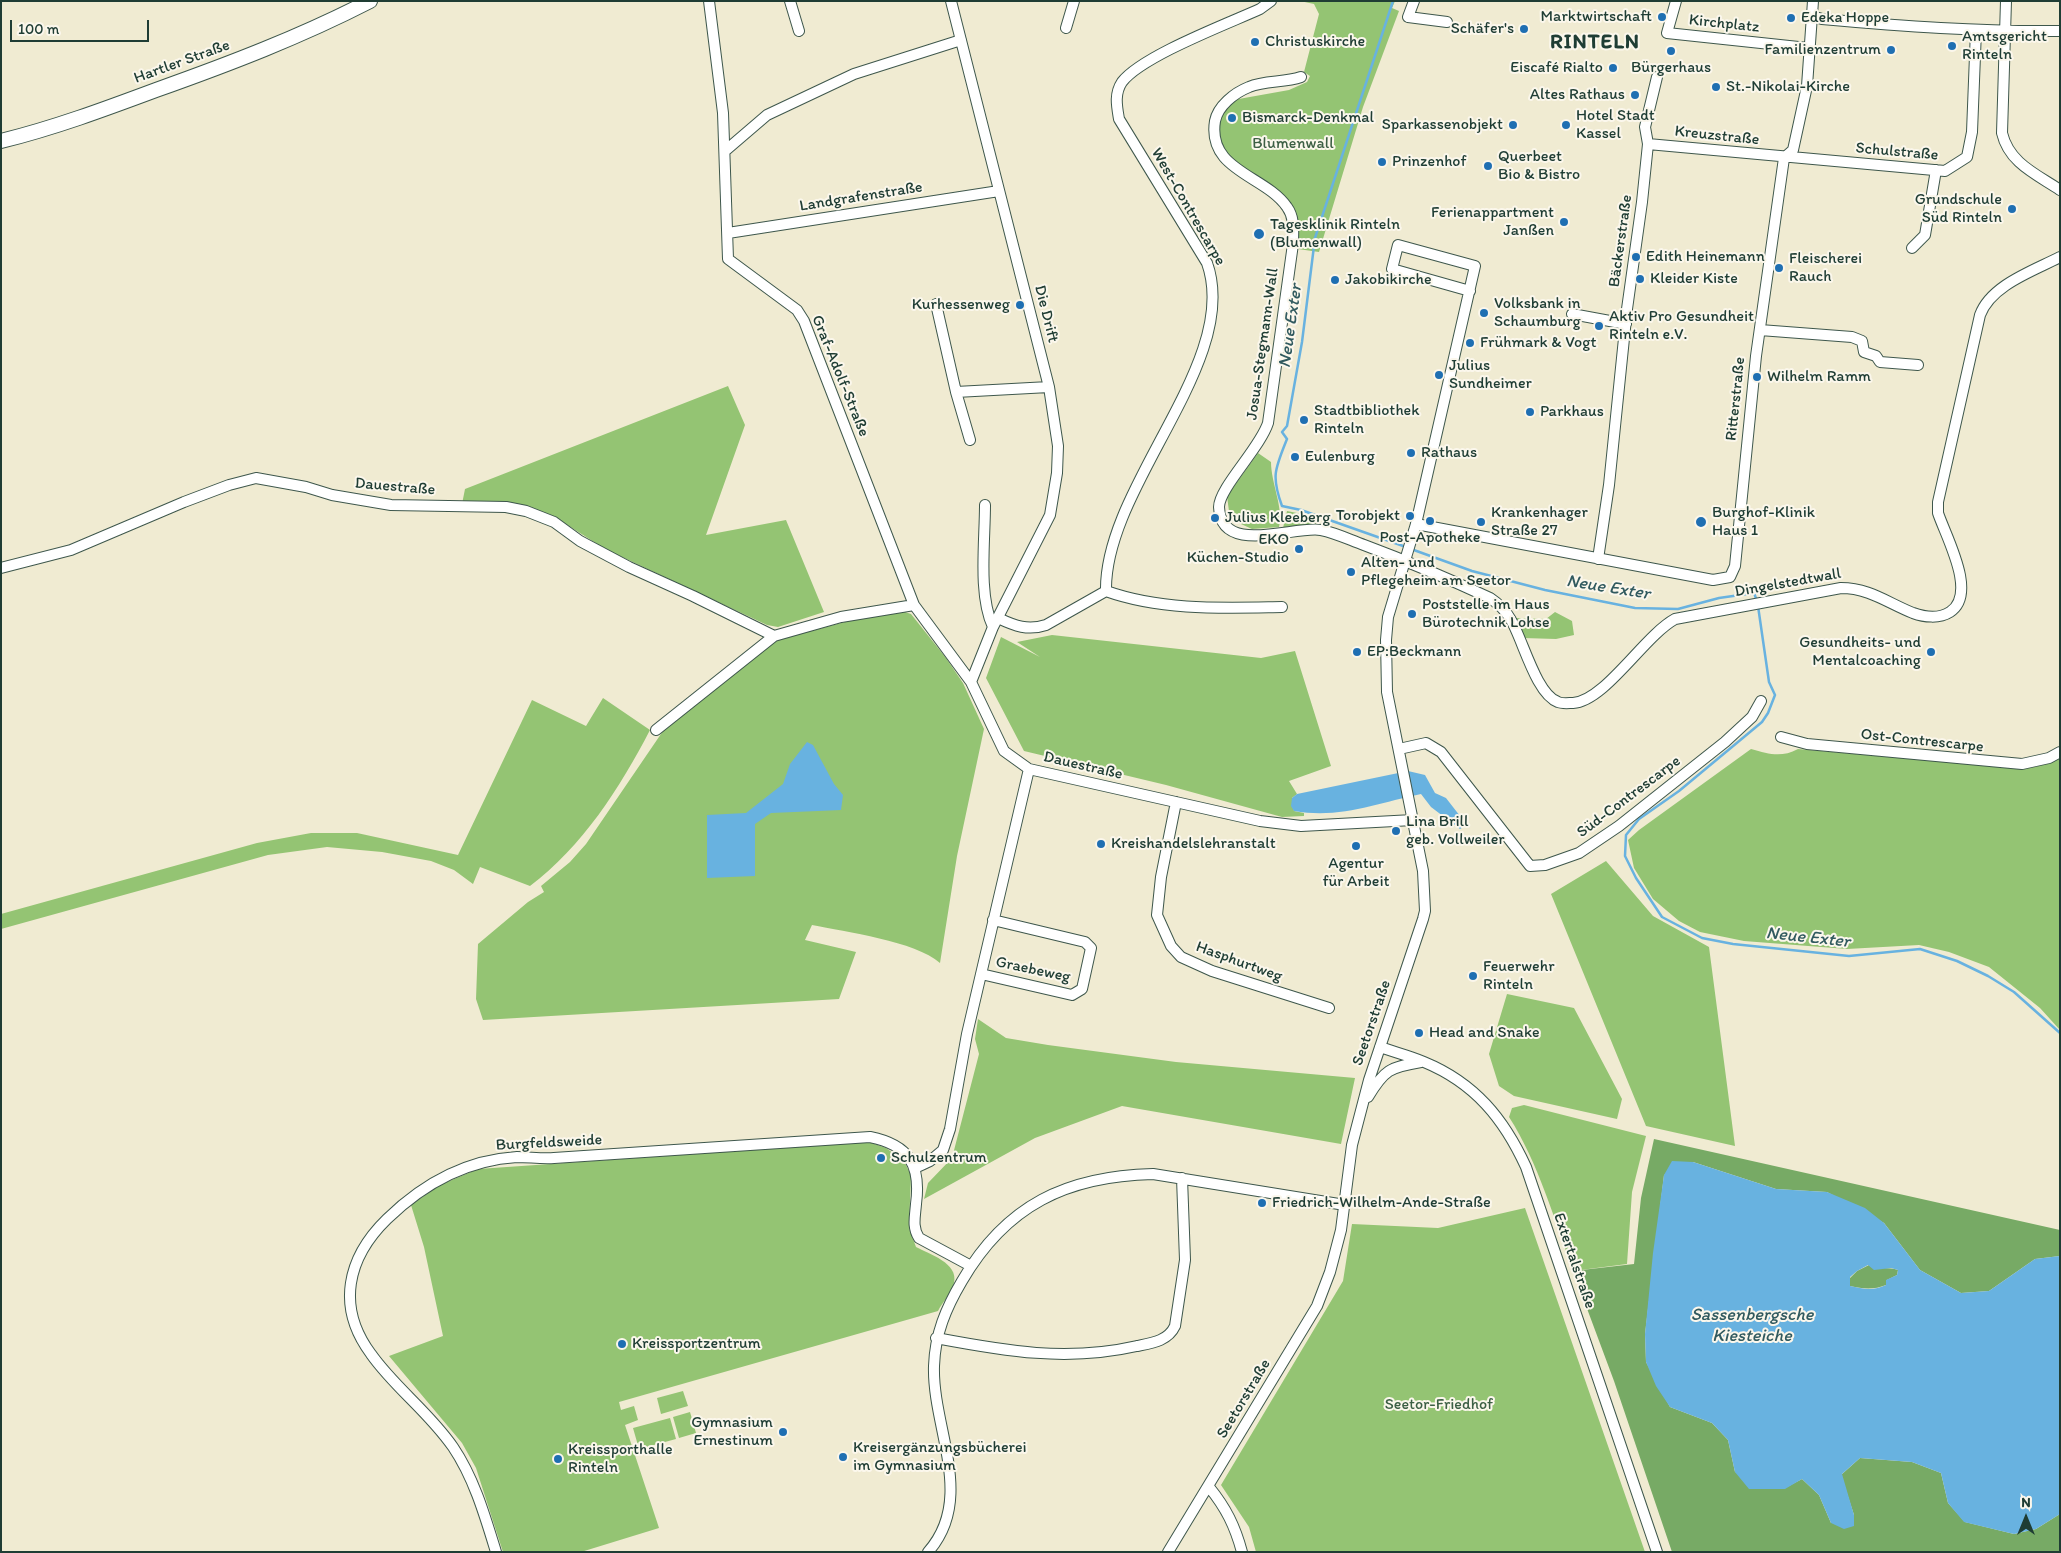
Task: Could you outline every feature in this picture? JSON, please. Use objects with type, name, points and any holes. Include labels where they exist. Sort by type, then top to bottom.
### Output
[{"type":"main road","name":"Hartler Straße","points":[[1,142],[60,125],[266,50],[323,25],[370,1]]},
{"type":"street","name":"Graf-Adolf-Straße","points":[[709,1],[720,86],[725,151],[728,259],[797,310],[804,320],[914,605]]},
{"type":"street","points":[[790,1],[799,31]]},
{"type":"street","points":[[1066,28],[1074,1]]},
{"type":"street","name":"West-Contrescarpe","points":[[1106,591],[1106,573],[1119,522],[1189,383],[1204,342],[1214,306],[1213,280],[1207,263],[1119,119],[1116,99],[1122,83],[1141,64],[1260,9],[1271,1]]},
{"type":"street","points":[[1414,1],[1408,17],[1447,22]]},
{"type":"street","name":"Kirchplatz","points":[[1676,1],[1667,33],[1808,48]]},
{"type":"street","points":[[1784,158],[1793,150],[1807,86],[1808,48],[1813,1]]},
{"type":"street","points":[[2006,1],[2002,133],[2005,143],[2018,162],[2060,190]]},
{"type":"street","name":"Die Drift","points":[[954,2],[961,40],[1049,387],[1058,446],[1057,473],[1050,515],[995,623],[971,682]]},
{"type":"street","points":[[1812,16],[1822,19],[1875,24],[1976,30],[2060,31]]},
{"type":"street","name":"Schulstraße","points":[[1784,158],[1945,171],[1967,157],[1972,132],[1976,30]]},
{"type":"street","points":[[725,151],[767,115],[854,74],[961,40]]},
{"type":"street","name":"Josua-Stegmann-Wall","points":[[1301,77],[1286,82],[1250,87],[1232,97],[1217,113],[1214,130],[1216,144],[1223,156],[1240,172],[1277,196],[1287,207],[1293,219],[1293,244],[1268,423],[1259,444],[1220,498],[1219,510],[1230,529],[1243,534],[1261,536],[1320,529],[1407,552]]},
{"type":"street","name":"Bäckerstraße","points":[[1598,559],[1609,485],[1648,144],[1646,127],[1657,77]]},
{"type":"street","name":"Kreuzstraße","points":[[1648,144],[1784,158]]},
{"type":"street","name":"Ritterstraße","points":[[1598,559],[1713,580],[1723,580],[1730,577],[1735,566],[1760,330],[1784,158]]},
{"type":"street","points":[[1912,248],[1925,235],[1936,170]]},
{"type":"street","name":"Landgrafenstraße","points":[[728,233],[999,191]]},
{"type":"street","name":"Seetorstraße","points":[[1168,1552],[1317,1306],[1332,1264],[1341,1230],[1352,1145],[1361,1108],[1425,911],[1422,870],[1387,692],[1385,656],[1388,618],[1416,524],[1470,291],[1475,266],[1398,245],[1392,269],[1470,291]]},
{"type":"street","name":"Dingelstedtwall","points":[[1407,552],[1501,606],[1512,620],[1542,687],[1553,700],[1560,703],[1580,702],[1598,693],[1650,638],[1665,624],[1675,618],[1841,588],[1865,590],[1923,616],[1948,614],[1958,605],[1962,588],[1961,576],[1938,513],[1938,502],[1980,315],[1984,304],[1992,296],[2012,282],[2060,257]]},
{"type":"street","points":[[936,304],[956,392],[970,440]]},
{"type":"street","points":[[1572,314],[1626,324]]},
{"type":"street","points":[[1760,330],[1852,337],[1862,341],[1864,352],[1876,356],[1880,362],[1918,366]]},
{"type":"street","points":[[956,392],[1049,387]]},
{"type":"street","name":"Dauestraße","points":[[1,568],[72,550],[184,502],[228,485],[256,478],[306,487],[332,495],[390,505],[506,507],[526,511],[554,522],[580,541],[629,567],[774,636]]},
{"type":"street","points":[[985,505],[984,581],[986,612],[995,623],[1035,629],[1046,625],[1106,591],[1130,600],[1173,605],[1216,608],[1282,607]]},
{"type":"street","points":[[1416,524],[1598,559]]},
{"type":"street","points":[[656,730],[774,636],[841,617],[914,605]]},
{"type":"street","name":"Dauestraße","points":[[914,605],[971,682],[1004,752],[1029,769],[1260,821],[1301,826],[1412,815]]},
{"type":"street","name":"Süd-Contrescarpe","points":[[1399,749],[1426,743],[1441,752],[1530,866],[1545,865],[1579,853],[1619,826],[1725,742],[1752,717],[1760,701]]},
{"type":"street","name":"Ost-Contrescarpe","points":[[1781,737],[1807,744],[2022,764],[2049,758],[2060,752]]},
{"type":"street","name":"Graebeweg","points":[[915,1168],[930,1161],[943,1150],[950,1129],[967,1034],[1029,769]]},
{"type":"street","name":"Hasphurtweg","points":[[1176,802],[1161,877],[1157,916],[1171,946],[1181,957],[1212,971],[1329,1008]]},
{"type":"street","name":"Graebeweg","points":[[981,974],[1072,995],[1082,989],[1086,975],[1091,948],[1086,942],[994,920]]},
{"type":"street","name":"Extertalstraße","points":[[1380,1047],[1424,1062],[1471,1090],[1495,1113],[1514,1139],[1526,1168],[1657,1552]]},
{"type":"street","points":[[1361,1108],[1379,1077],[1397,1066],[1424,1062]]},
{"type":"street","name":"Burgfeldsweide","points":[[496,1552],[471,1481],[454,1450],[434,1421],[370,1354],[358,1333],[352,1313],[349,1292],[354,1264],[378,1228],[419,1191],[440,1178],[471,1165],[516,1157],[548,1158],[870,1137],[894,1145],[906,1155],[915,1168]]},
{"type":"street","points":[[915,1168],[918,1190],[914,1230],[919,1238],[971,1266]]},
{"type":"street","points":[[928,1552],[938,1541],[948,1519],[951,1495],[950,1470],[935,1397],[934,1367],[936,1338],[945,1315],[980,1252],[1015,1216],[1041,1199],[1064,1189],[1121,1175],[1153,1174],[1345,1205]]},
{"type":"street","points":[[936,1338],[1006,1352],[1044,1355],[1117,1351],[1164,1339],[1172,1332],[1175,1326],[1185,1260],[1182,1178]]},
{"type":"street","points":[[1209,1487],[1225,1506],[1233,1522],[1242,1552]]},
{"type":"green space","name":"Blumenwall","points":[[1300,1],[1395,1],[1392,8],[1399,11],[1363,107],[1319,252],[1291,248],[1287,207],[1224,155],[1214,127],[1219,111],[1233,100],[1289,90],[1307,82],[1310,76],[1304,72],[1319,14],[1314,4]]},
{"type":"green space","points":[[728,386],[745,425],[706,535],[786,520],[824,612],[778,627],[767,625],[605,549],[558,519],[528,509],[462,504],[465,489]]},
{"type":"green space","points":[[1258,453],[1271,462],[1280,512],[1279,527],[1252,529],[1230,519],[1227,496]]},
{"type":"green space","points":[[1287,511],[1317,517],[1315,527],[1283,528]]},
{"type":"green space","points":[[902,611],[911,614],[946,658],[963,683],[984,729],[957,856],[940,963],[929,955],[897,943],[812,925],[805,940],[856,952],[839,999],[483,1020],[476,999],[478,944],[528,902],[544,892],[541,886],[570,862],[586,844],[663,731],[774,641],[856,619]]},
{"type":"green space","points":[[1555,612],[1572,621],[1574,635],[1556,639],[1523,638],[1514,618],[1546,619]]},
{"type":"green space","points":[[1052,635],[1261,658],[1295,651],[1331,766],[1289,781],[1297,794],[1292,798],[1294,811],[1304,813],[1304,816],[1282,817],[1166,785],[1024,751],[986,678],[1001,637],[1040,657],[1017,642]]},
{"type":"green space","points":[[603,698],[650,730],[613,795],[583,835],[549,870],[530,886],[480,867],[473,884],[454,870],[431,861],[382,852],[327,847],[268,855],[1,929],[1,914],[257,843],[311,833],[357,833],[458,855],[532,700],[586,726]]},
{"type":"green space","points":[[1751,749],[1775,754],[1786,754],[1798,749],[2016,768],[2035,767],[2060,758],[2060,1030],[2040,1008],[1989,967],[1949,952],[1919,945],[1847,949],[1744,941],[1700,932],[1679,921],[1653,899],[1634,868],[1628,840]]},
{"type":"green space","points":[[1606,861],[1653,916],[1709,947],[1735,1146],[1646,1126],[1551,894]]},
{"type":"green space","points":[[1507,994],[1574,1008],[1622,1099],[1617,1119],[1514,1096],[1499,1086],[1489,1054]]},
{"type":"green space","points":[[978,1019],[1006,1038],[1048,1045],[1176,1062],[1355,1078],[1341,1144],[1122,1106],[1035,1138],[924,1199],[928,1183],[952,1158],[979,1054],[975,1039]]},
{"type":"green space","points":[[1524,1105],[1646,1136],[1632,1192],[1627,1264],[1573,1271],[1537,1172],[1509,1117],[1512,1108]]},
{"type":"green space","points":[[1654,1139],[2060,1230],[2060,1256],[2035,1259],[1989,1291],[1961,1293],[1920,1270],[1884,1223],[1827,1192],[1776,1189],[1693,1162],[1664,1175],[1645,1334],[1646,1362],[1670,1407],[1712,1423],[1728,1440],[1735,1472],[1785,1488],[1802,1479],[1819,1495],[1831,1523],[1854,1515],[1841,1475],[1860,1458],[1912,1462],[1941,1473],[1948,1503],[1965,1522],[2014,1534],[2036,1529],[2060,1514],[2060,1552],[1672,1552],[1614,1381],[1573,1271],[1634,1264],[1641,1198]]},
{"type":"green space","name":"Kreissportzentrum","points":[[869,1142],[886,1148],[904,1161],[911,1175],[909,1228],[916,1247],[942,1260],[952,1270],[954,1276],[953,1286],[938,1311],[619,1402],[621,1410],[634,1406],[638,1420],[625,1425],[659,1528],[581,1552],[503,1552],[476,1468],[462,1443],[389,1356],[443,1336],[424,1247],[411,1205],[440,1185],[478,1169]]},
{"type":"green space","name":"Seetor-Friedhof","points":[[1525,1208],[1645,1552],[1256,1552],[1249,1527],[1221,1485],[1343,1281],[1352,1224],[1438,1228]]},
{"type":"green space","points":[[1869,1265],[1898,1270],[1897,1275],[1887,1280],[1886,1285],[1877,1288],[1850,1286],[1850,1278],[1857,1271]]},
{"type":"green space","points":[[683,1391],[688,1406],[661,1414],[657,1398]]},
{"type":"green space","points":[[690,1412],[696,1433],[679,1438],[673,1417]]},
{"type":"green space","points":[[670,1418],[676,1439],[639,1449],[633,1428]]},
{"type":"water","points":[[807,742],[813,745],[834,784],[843,795],[841,810],[771,813],[755,824],[755,876],[707,878],[707,815],[746,813],[783,784],[790,764]]},
{"type":"water","points":[[1408,771],[1425,775],[1435,793],[1446,798],[1467,825],[1460,829],[1431,807],[1421,794],[1343,812],[1311,813],[1294,811],[1291,806],[1292,798],[1297,794]]},
{"type":"water","name":"Sassenbergsche Kiesteiche","points":[[1672,1161],[1693,1162],[1776,1189],[1827,1192],[1865,1208],[1884,1223],[1920,1270],[1961,1293],[1989,1291],[2035,1259],[2060,1256],[2060,1514],[2036,1529],[2014,1534],[1964,1522],[1948,1503],[1941,1473],[1912,1462],[1860,1458],[1842,1474],[1854,1515],[1854,1526],[1844,1529],[1831,1523],[1819,1495],[1802,1479],[1785,1489],[1749,1489],[1735,1472],[1728,1440],[1712,1423],[1670,1407],[1656,1386],[1646,1362],[1645,1334],[1653,1253],[1664,1175]],"holes":[[[1868,1265],[1874,1270],[1891,1268],[1898,1270],[1897,1275],[1886,1280],[1886,1285],[1882,1287],[1868,1289],[1850,1286],[1850,1277],[1857,1271]]]},
{"type":"waterway","name":"Neue Exter","points":[[1393,1],[1315,238],[1302,342],[1287,426],[1282,432],[1287,439],[1277,465],[1276,487],[1282,506],[1301,510],[1406,547]]},
{"type":"waterway","name":"Neue Exter","points":[[1411,549],[1472,571],[1545,590],[1635,608],[1678,609],[1719,598],[1754,593],[1757,601]]},
{"type":"waterway","name":"Neue Exter","points":[[1758,606],[1769,682],[1775,695],[1768,713],[1762,722],[1679,791],[1639,819],[1626,835],[1625,856],[1636,878],[1662,917],[1702,938],[1733,944],[1849,956],[1920,949],[1957,961],[1988,976],[2014,992],[2060,1033]]},
{"type":"place","name":"Marktwirtschaft","points":[[1662,17]]},
{"type":"place","name":"Edeka Hoppe","points":[[1791,18]]},
{"type":"place","name":"Schäfer's","points":[[1524,29]]},
{"type":"place","name":"Christuskirche","points":[[1255,42]]},
{"type":"place","name":"Amtsgericht Rinteln","points":[[1952,46]]},
{"type":"place","name":"Familienzentrum","points":[[1891,50]]},
{"type":"place","name":"Bürgerhaus","points":[[1671,51]]},
{"type":"place","name":"Eiscafé Rialto","points":[[1613,68]]},
{"type":"place","name":"St.-Nikolai-Kirche","points":[[1716,87]]},
{"type":"place","name":"Altes Rathaus","points":[[1635,95]]},
{"type":"place","name":"Bismarck-Denkmal","points":[[1232,118]]},
{"type":"place","name":"Sparkassenobjekt","points":[[1513,125]]},
{"type":"place","name":"Hotel Stadt Kassel","points":[[1566,125]]},
{"type":"place","name":"Prinzenhof","points":[[1382,162]]},
{"type":"place","name":"Querbeet Bio & Bistro","points":[[1488,166]]},
{"type":"place","name":"Grundschule Süd Rinteln","points":[[2012,209]]},
{"type":"place","name":"Ferienappartment Janßen","points":[[1564,222]]},
{"type":"place","name":"Tagesklinik Rinteln (Blumenwall)","points":[[1259,234]]},
{"type":"place","name":"Edith Heinemann","points":[[1636,257]]},
{"type":"place","name":"Fleischerei Rauch","points":[[1779,268]]},
{"type":"place","name":"Kleider Kiste","points":[[1640,279]]},
{"type":"place","name":"Jakobikirche","points":[[1335,280]]},
{"type":"place","name":"Kurhessenweg","points":[[1020,305]]},
{"type":"place","name":"Volksbank in Schaumburg","points":[[1484,313]]},
{"type":"place","name":"Aktiv Pro Gesundheit Rinteln e.V.","points":[[1599,326]]},
{"type":"place","name":"Frühmark & Vogt","points":[[1470,343]]},
{"type":"place","name":"Julius Sundheimer","points":[[1439,375]]},
{"type":"place","name":"Wilhelm Ramm","points":[[1757,377]]},
{"type":"place","name":"Parkhaus","points":[[1530,412]]},
{"type":"place","name":"Stadtbibliothek Rinteln","points":[[1304,420]]},
{"type":"place","name":"Rathaus","points":[[1411,453]]},
{"type":"place","name":"Eulenburg","points":[[1295,457]]},
{"type":"place","name":"Torobjekt","points":[[1410,516]]},
{"type":"place","name":"Julius Kleeberg","points":[[1215,518]]},
{"type":"place","name":"Post-Apotheke","points":[[1430,521]]},
{"type":"place","name":"Krankenhager Straße 27","points":[[1481,522]]},
{"type":"place","name":"Burghof-Klinik Haus 1","points":[[1701,522]]},
{"type":"place","name":"EKO Küchen-Studio","points":[[1299,549]]},
{"type":"place","name":"Alten- und Pflegeheim am Seetor","points":[[1351,572]]},
{"type":"place","name":"Poststelle im Haus Bürotechnik Lohse","points":[[1412,614]]},
{"type":"place","name":"EP:Beckmann","points":[[1357,652]]},
{"type":"place","name":"Gesundheits- und Mentalcoaching","points":[[1931,652]]},
{"type":"place","name":"Lina Brill geb. Vollweiler","points":[[1396,831]]},
{"type":"place","name":"Kreishandelslehranstalt","points":[[1101,844]]},
{"type":"place","name":"Agentur für Arbeit","points":[[1356,846]]},
{"type":"place","name":"Feuerwehr Rinteln","points":[[1473,976]]},
{"type":"place","name":"Head and Snake","points":[[1419,1033]]},
{"type":"place","name":"Schulzentrum","points":[[881,1158]]},
{"type":"place","name":"Friedrich-Wilhelm-Ande-Straße","points":[[1262,1203]]},
{"type":"place","name":"Kreissportzentrum","points":[[622,1344]]},
{"type":"place","name":"Gymnasium Ernestinum","points":[[783,1432]]},
{"type":"place","name":"Kreisergänzungsbücherei im Gymnasium","points":[[843,1457]]},
{"type":"place","name":"Kreissporthalle Rinteln","points":[[558,1459]]},
{"type":"district","name":"RINTELN","points":[[1595,43]]}]
